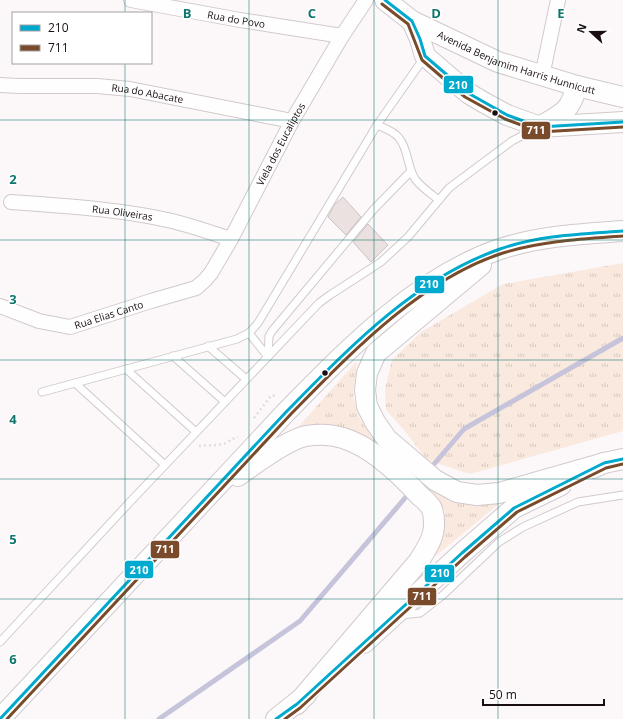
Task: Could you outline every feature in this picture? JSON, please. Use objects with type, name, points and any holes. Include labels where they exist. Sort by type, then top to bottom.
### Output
[{"type":"main road","name":"Avenida Benjamim Harris Hunnicutt","points":[[385,0],[412,21],[498,62],[577,86],[623,97]]},
{"type":"main road","name":"Avenida Benjamim Harris Hunnicutt","points":[[412,21],[420,38],[425,56]]},
{"type":"main road","points":[[498,62],[452,50],[440,50],[425,56],[468,93],[507,115],[540,127],[623,122]]},
{"type":"main road","points":[[540,127],[561,115],[568,108],[573,101],[577,86]]},
{"type":"main road","points":[[1,716],[287,411],[374,326],[415,295],[457,268],[500,250],[537,240],[578,234],[623,231]]},
{"type":"main road","points":[[500,250],[376,353],[367,373],[365,390],[367,406],[375,422],[387,439],[435,480],[457,492],[477,495],[499,493],[614,461]]},
{"type":"main road","points":[[181,524],[246,470],[294,440],[305,436],[328,435],[342,438],[354,443],[381,459],[411,486],[431,507],[434,521],[433,535],[419,561],[297,704]]},
{"type":"main road","points":[[276,719],[297,704],[462,553],[514,508],[614,461]]},
{"type":"street","name":"Rua do Povo","points":[[131,0],[240,20],[342,36]]},
{"type":"street","name":"Viela dos Eucaliptos","points":[[196,288],[211,273],[231,239],[292,121],[342,36],[366,0]]},
{"type":"street","points":[[542,76],[558,0]]},
{"type":"street","name":"Rua do Abacate","points":[[0,85],[97,86],[130,89],[292,121]]},
{"type":"street","name":"Rua Oliveiras","points":[[11,202],[77,207],[140,215],[173,221],[231,239]]},
{"type":"street","name":"Rua Elias Canto","points":[[0,306],[39,321],[70,328],[151,301],[196,288]]},
{"type":"lane","points":[[42,392],[237,339],[248,333],[258,323],[377,125],[425,56]]},
{"type":"lane","points":[[377,125],[388,130],[399,138],[405,151],[408,165],[415,179],[439,200]]},
{"type":"lane","points":[[0,642],[319,302],[381,262],[408,237],[450,188],[497,151],[512,141],[540,127]]},
{"type":"lane","points":[[268,356],[269,336],[272,331],[374,209],[412,171]]},
{"type":"lane","points":[[248,333],[268,356]]},
{"type":"lane","points":[[208,346],[246,380]]},
{"type":"lane","points":[[173,356],[225,402]]},
{"type":"lane","points":[[126,368],[196,432]]},
{"type":"lane","points":[[75,383],[165,465]]},
{"type":"lane","points":[[393,616],[420,613],[443,595],[499,542],[523,527],[578,502],[623,495]]},
{"type":"path","points":[[199,446],[217,445],[239,436]]},
{"type":"green space","points":[[623,263],[623,431],[470,474],[427,460],[404,430],[386,410],[385,389],[392,360],[421,332],[503,284]]},
{"type":"green space","points":[[357,361],[353,397],[360,419],[380,445],[451,502],[478,503],[511,494],[427,563],[441,539],[445,511],[377,450],[353,437],[299,426]]},
{"type":"building","points":[[343,197],[361,217],[346,235],[328,217],[334,205]]},
{"type":"building","points":[[368,224],[388,245],[371,262],[353,242]]},
{"type":"waterway","points":[[429,470],[464,429],[623,338]]},
{"type":"waterway","points":[[159,719],[300,621],[411,491]]},
{"type":"transit line","name":"210","points":[[385,0],[412,21],[420,39],[425,56],[468,93],[507,115],[540,127],[623,122]]},
{"type":"transit line","name":"711","points":[[382,4],[408,24],[422,60],[465,97],[505,119],[540,132],[623,127]]},
{"type":"transit line","name":"210","points":[[0,719],[287,411],[334,363],[384,318],[439,278],[469,262],[500,249],[515,244],[545,238],[576,234],[623,231]]},
{"type":"transit line","name":"711","points":[[7,719],[291,414],[337,367],[388,321],[415,300],[444,281],[473,265],[503,253],[548,243],[623,236]]},
{"type":"transit line","name":"210","points":[[276,719],[297,704],[462,553],[514,508],[604,463],[623,459]]},
{"type":"transit line","name":"711","points":[[285,719],[300,708],[465,557],[517,512],[606,468],[623,464]]}]
